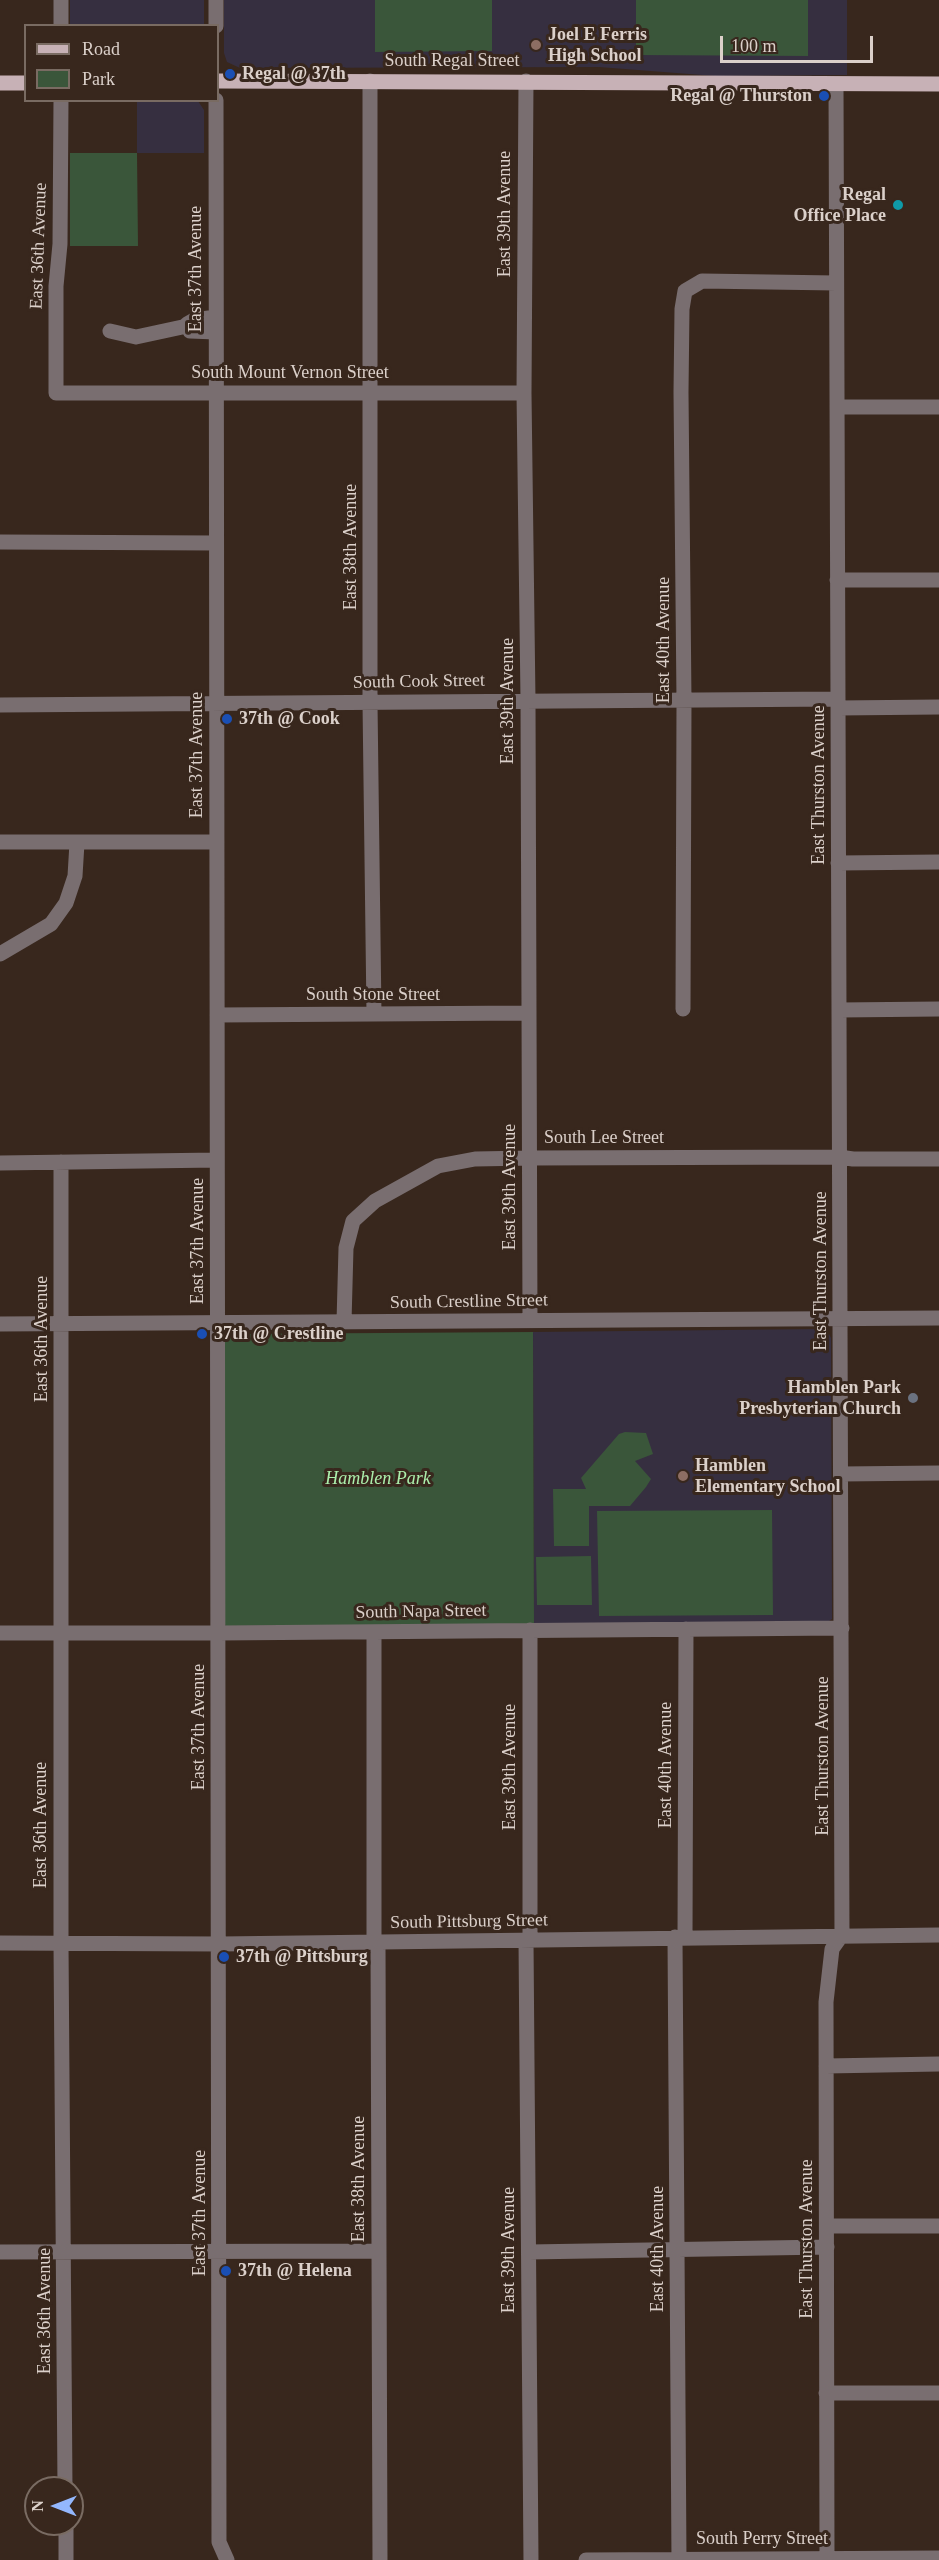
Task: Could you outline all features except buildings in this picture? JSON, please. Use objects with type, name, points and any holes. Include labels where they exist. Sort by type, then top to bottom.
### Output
[{"type":"main road","name":"South Regal Street","points":[[219,81],[939,84]]},
{"type":"main road","points":[[0,83],[24,83]]},
{"type":"street","points":[[61,0],[61,24]]},
{"type":"street","points":[[216,0],[216,24]]},
{"type":"street","name":"East 38th Avenue","points":[[370,81],[370,703],[374,1014]]},
{"type":"street","name":"East 39th Avenue","points":[[526,81],[524,393],[528,700],[530,1320]]},
{"type":"street","name":"East Thurston Avenue","points":[[827,2559],[826,2066],[828,1970],[832,1948],[842,1935],[836,85]]},
{"type":"street","name":"East 36th Avenue","points":[[56,393],[56,286],[60,244],[61,102]]},
{"type":"street","name":"East 37th Avenue","points":[[216,102],[219,2542],[227,2560]]},
{"type":"street","name":"East 40th Avenue","points":[[683,1010],[682,309],[685,291],[702,281],[836,283]]},
{"type":"street","points":[[110,331],[136,337],[187,326],[190,331],[216,324]]},
{"type":"street","name":"South Mount Vernon Street","points":[[56,393],[524,393]]},
{"type":"street","points":[[837,407],[939,407]]},
{"type":"street","points":[[0,542],[216,543]]},
{"type":"street","points":[[837,580],[939,580]]},
{"type":"street","name":"South Cook Street","points":[[0,705],[528,700],[838,703],[939,707]]},
{"type":"street","points":[[0,842],[217,842]]},
{"type":"street","points":[[0,954],[51,924],[66,903],[75,876],[77,843]]},
{"type":"street","points":[[838,863],[939,862]]},
{"type":"street","points":[[839,1010],[939,1010]]},
{"type":"street","name":"South Stone Street","points":[[217,1015],[528,1013]]},
{"type":"street","name":"South Lee Street","points":[[344,1322],[346,1248],[354,1221],[375,1201],[438,1166],[475,1159],[530,1158],[939,1159]]},
{"type":"street","points":[[0,1163],[217,1160]]},
{"type":"street","name":"East 36th Avenue","points":[[61,1162],[61,1944],[65,2476]]},
{"type":"street","name":"South Crestline Street","points":[[0,1324],[939,1318]]},
{"type":"street","points":[[841,1474],[939,1473]]},
{"type":"street","name":"South Napa Street","points":[[0,1633],[218,1634],[842,1628]]},
{"type":"street","name":"East 40th Avenue","points":[[679,2560],[680,1937],[686,1629]]},
{"type":"street","name":"East 39th Avenue","points":[[530,1630],[528,1940],[531,2560]]},
{"type":"street","name":"East 38th Avenue","points":[[374,1632],[380,2560]]},
{"type":"street","name":"South Pittsburg Street","points":[[0,1943],[220,1944],[939,1935]]},
{"type":"street","points":[[826,2066],[939,2064]]},
{"type":"street","points":[[827,2226],[939,2226]]},
{"type":"street","points":[[529,2252],[827,2247]]},
{"type":"street","points":[[0,2252],[379,2251]]},
{"type":"street","points":[[826,2393],[939,2393]]},
{"type":"street","points":[[66,2536],[66,2560]]},
{"type":"street","name":"South Perry Street","points":[[586,2560],[939,2558]]},
{"type":"shaded area","points":[[70,0],[204,0],[204,24],[70,24]]},
{"type":"shaded area","name":"Joel E Ferris High School","points":[[224,0],[847,0],[847,75],[715,76],[599,67],[240,68],[227,62],[224,53]]},
{"type":"shaded area","points":[[137,102],[199,102],[204,110],[204,153],[137,153]]},
{"type":"shaded area","name":"Hamblen Elementary School","points":[[822,1329],[831,1338],[832,1619],[829,1621],[534,1624],[533,1332]]},
{"type":"green space","points":[[375,0],[492,0],[492,51],[375,52]]},
{"type":"green space","points":[[636,0],[808,0],[808,56],[636,55]]},
{"type":"green space","points":[[70,153],[137,153],[138,246],[70,246]]},
{"type":"green space","name":"Hamblen Park","points":[[533,1332],[534,1624],[226,1626],[224,1623],[225,1336],[230,1334]]},
{"type":"green space","points":[[646,1433],[653,1454],[635,1461],[651,1479],[630,1506],[589,1506],[589,1546],[554,1546],[553,1489],[586,1489],[581,1478],[619,1434]]},
{"type":"green space","points":[[772,1510],[773,1615],[599,1616],[597,1511]]},
{"type":"green space","points":[[591,1556],[592,1605],[537,1605],[536,1557]]},
{"type":"place","name":"Joel E Ferris High School","points":[[536,45]]},
{"type":"place","name":"Regal @ 37th","points":[[230,74]]},
{"type":"place","name":"Regal @ Thurston","points":[[824,96]]},
{"type":"place","name":"Regal Office Place","points":[[898,205]]},
{"type":"place","name":"37th @ Cook","points":[[227,719]]},
{"type":"place","name":"37th @ Crestline","points":[[202,1334]]},
{"type":"place","name":"Hamblen Park Presbyterian Church","points":[[913,1398]]},
{"type":"place","name":"Hamblen Elementary School","points":[[683,1476]]},
{"type":"place","name":"37th @ Pittsburg","points":[[224,1957]]},
{"type":"place","name":"37th @ Helena","points":[[226,2271]]}]
